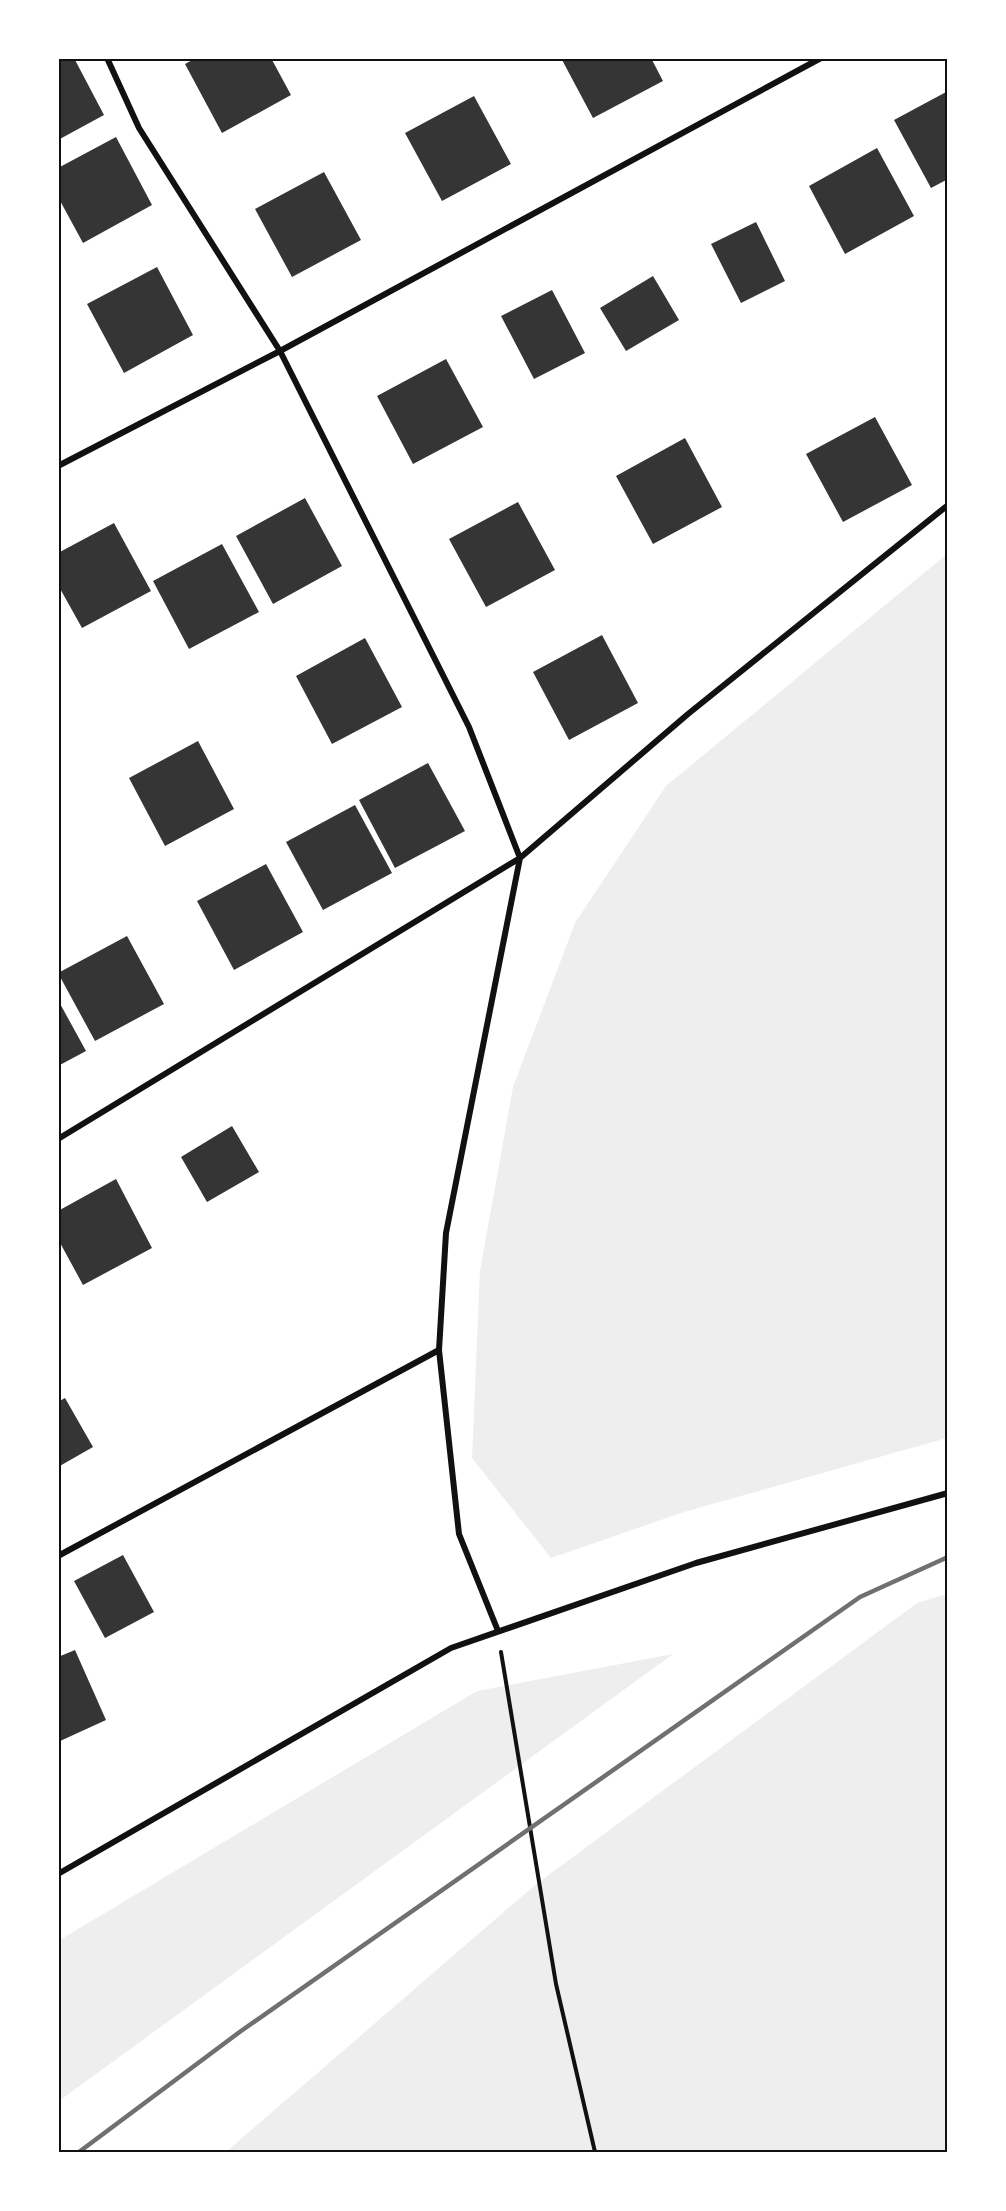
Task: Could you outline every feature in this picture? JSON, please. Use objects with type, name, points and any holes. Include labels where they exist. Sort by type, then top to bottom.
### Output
[{"type":"street","points":[[107,58],[139,128],[280,351],[469,727],[520,858],[446,1233],[439,1350],[459,1534],[498,1632]]},
{"type":"street","points":[[58,466],[280,351],[820,58]]},
{"type":"street","points":[[58,1139],[520,858],[688,714],[948,505]]},
{"type":"street","points":[[58,1556],[439,1350]]},
{"type":"street","points":[[58,1874],[451,1648],[696,1563],[948,1493]]},
{"type":"path","points":[[498,1632],[556,1984],[595,2152]]},
{"type":"shaded area","points":[[947,554],[947,1438],[684,1512],[551,1558],[472,1458],[480,1271],[513,1087],[575,923],[666,786]]},
{"type":"shaded area","points":[[947,1594],[947,2152],[226,2152],[535,1885],[917,1603]]},
{"type":"shaded area","points":[[673,1654],[59,2101],[58,1941],[477,1691]]},
{"type":"building","points":[[58,58],[74,58],[104,115],[58,140]]},
{"type":"building","points":[[196,58],[271,58],[291,95],[222,133],[185,64]]},
{"type":"building","points":[[561,58],[651,58],[663,81],[593,118]]},
{"type":"building","points":[[948,91],[948,179],[931,188],[894,120]]},
{"type":"building","points":[[474,96],[511,164],[442,201],[405,133]]},
{"type":"building","points":[[116,137],[152,205],[83,243],[58,197],[58,168]]},
{"type":"building","points":[[877,148],[914,216],[845,254],[809,186]]},
{"type":"building","points":[[324,172],[361,240],[292,277],[255,209]]},
{"type":"building","points":[[756,222],[785,281],[741,303],[711,244]]},
{"type":"building","points":[[157,267],[193,335],[124,373],[87,304]]},
{"type":"building","points":[[653,276],[679,320],[626,351],[600,308]]},
{"type":"building","points":[[552,290],[585,353],[534,379],[501,316]]},
{"type":"building","points":[[446,359],[483,427],[413,464],[377,396]]},
{"type":"building","points":[[875,417],[912,485],[843,522],[806,454]]},
{"type":"building","points":[[685,438],[722,507],[653,544],[616,476]]},
{"type":"building","points":[[305,498],[342,566],[273,604],[236,536]]},
{"type":"building","points":[[518,502],[555,570],[486,607],[449,539]]},
{"type":"building","points":[[114,523],[151,591],[82,628],[58,585],[58,553]]},
{"type":"building","points":[[222,544],[259,612],[189,649],[153,581]]},
{"type":"building","points":[[602,635],[638,703],[569,740],[533,672]]},
{"type":"building","points":[[365,638],[402,707],[332,744],[296,676]]},
{"type":"building","points":[[198,741],[234,809],[165,846],[129,778]]},
{"type":"building","points":[[428,763],[465,831],[395,868],[359,800]]},
{"type":"building","points":[[355,805],[392,873],[323,910],[286,842]]},
{"type":"building","points":[[266,864],[303,932],[234,970],[197,901]]},
{"type":"building","points":[[127,936],[164,1004],[95,1041],[58,973]]},
{"type":"building","points":[[58,1000],[86,1051],[58,1066]]},
{"type":"building","points":[[232,1126],[259,1172],[207,1202],[181,1157]]},
{"type":"building","points":[[116,1179],[152,1248],[83,1285],[58,1239],[58,1211]]},
{"type":"building","points":[[65,1398],[93,1447],[58,1467],[58,1402]]},
{"type":"building","points":[[123,1555],[154,1612],[105,1638],[74,1581]]},
{"type":"building","points":[[75,1650],[106,1720],[58,1742],[58,1657]]},
{"type":"railway","points":[[79,2152],[241,2031],[860,1597],[948,1557]]}]
